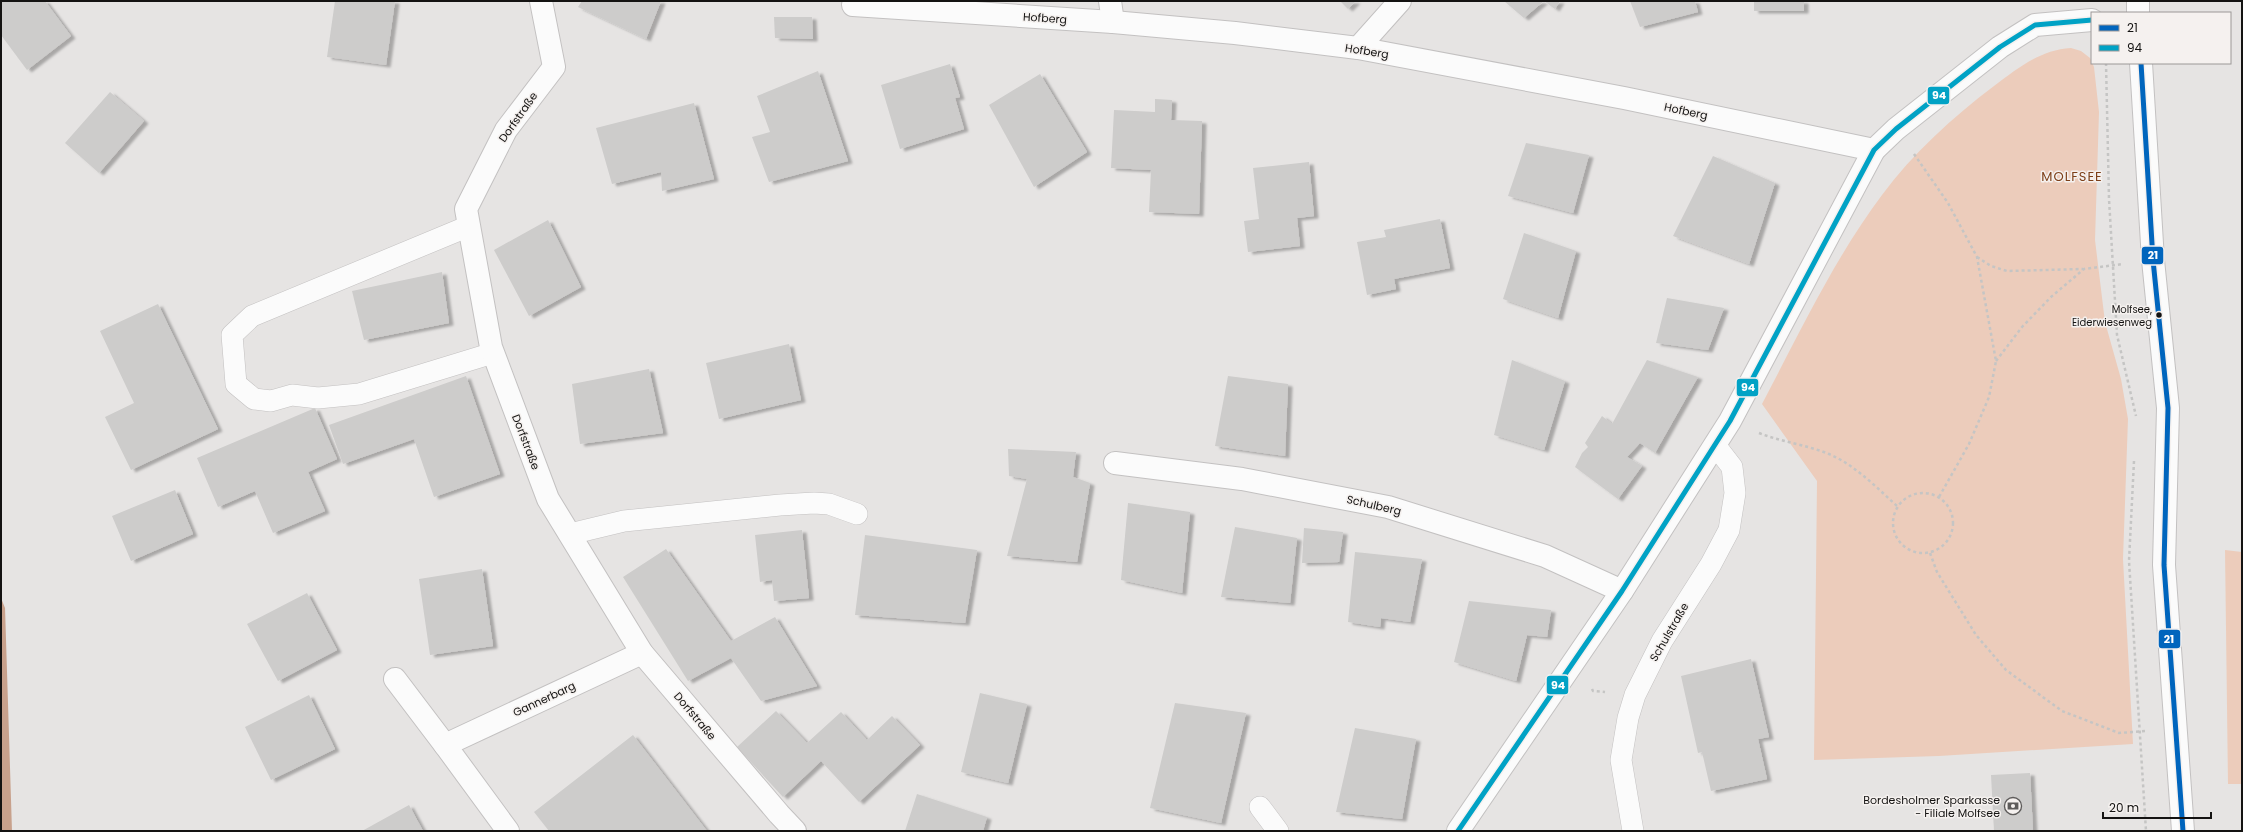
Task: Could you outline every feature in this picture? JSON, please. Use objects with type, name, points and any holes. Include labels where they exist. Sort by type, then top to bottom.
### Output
[{"type":"street","name":"Dorfstraße","points":[[541,1],[554,67],[506,130],[466,209],[493,352],[548,499],[642,653],[795,831]]},
{"type":"street","points":[[1110,1],[1113,22]]},
{"type":"street","points":[[1358,48],[1400,1]]},
{"type":"street","points":[[2138,1],[2138,12]]},
{"type":"street","name":"Hofberg","points":[[854,5],[1113,22],[1235,33],[1358,48],[1624,98],[1874,150]]},
{"type":"street","points":[[1458,831],[1622,591],[1730,421],[1874,150],[1896,129],[2000,47],[2035,24],[2091,20]]},
{"type":"street","points":[[2141,64],[2153,260],[2168,408],[2164,565],[2183,831]]},
{"type":"street","name":"Schulberg","points":[[1115,463],[1242,479],[1388,507],[1545,556],[1622,591]]},
{"type":"street","name":"Gannerbarg","points":[[445,745],[642,653]]},
{"type":"street","points":[[395,679],[508,831]]},
{"type":"lane","points":[[469,226],[252,316],[232,335],[236,384],[254,399],[271,401],[292,395],[318,398],[359,394],[493,352]]},
{"type":"lane","name":"Schulstraße","points":[[1633,831],[1621,760],[1628,718],[1635,695],[1662,641],[1711,564],[1729,530],[1735,493],[1732,467],[1715,445]]},
{"type":"lane","points":[[570,534],[624,520],[814,503],[830,504],[857,514]]},
{"type":"lane","points":[[1260,808],[1278,831]]},
{"type":"path","points":[[2106,64],[2112,265],[2117,335],[2136,418]]},
{"type":"path","points":[[1896,129],[1937,186],[1977,257],[1996,361],[1988,396],[1969,444],[1939,497]]},
{"type":"path","points":[[1977,257],[1991,266],[2006,271],[2084,269],[2153,260]]},
{"type":"path","points":[[1996,361],[2022,327],[2051,297],[2084,269]]},
{"type":"path","points":[[1730,421],[1779,441],[1829,454],[1858,472],[1897,506]]},
{"type":"path","points":[[2134,458],[2129,561],[2146,831]]},
{"type":"path","points":[[1921,492],[1939,497],[1946,504],[1951,513],[1951,532],[1947,541],[1930,552],[1920,553],[1910,550],[1901,544],[1895,536],[1892,526],[1893,515],[1897,506],[1912,494],[1921,492]]},
{"type":"path","points":[[1930,552],[1937,572],[1976,635],[2006,670],[2062,712],[2119,733],[2176,728]]},
{"type":"path","points":[[1579,654],[1593,691],[1635,695]]},
{"type":"shaded area","points":[[2071,48],[2081,51],[2090,58],[2091,64],[2094,67],[2099,112],[2095,240],[2105,322],[2121,379],[2128,419],[2123,559],[2133,744],[1939,756],[1814,760],[1817,481],[1762,404],[1818,297],[1848,245],[1894,180],[1934,136],[1979,98],[2030,61],[2049,52]]},
{"type":"shaded area","points":[[2225,550],[2242,552],[2242,784],[2228,784]]},
{"type":"shaded area","points":[[1,598],[5,608],[12,831],[1,831]]},
{"type":"building","points":[[1,1],[45,1],[71,36],[27,70],[1,35]]},
{"type":"building","points":[[335,1],[395,1],[386,65],[327,57]]},
{"type":"building","points":[[582,1],[661,1],[646,39],[578,7]]},
{"type":"building","points":[[1340,1],[1356,1],[1348,9]]},
{"type":"building","points":[[1504,1],[1544,1],[1524,18]]},
{"type":"building","points":[[1544,1],[1560,1],[1555,9]]},
{"type":"building","points":[[1630,1],[1695,1],[1698,12],[1640,27]]},
{"type":"building","points":[[1754,1],[1804,1],[1804,11],[1754,11]]},
{"type":"building","points":[[774,17],[812,17],[813,39],[775,38]]},
{"type":"building","points":[[950,64],[960,97],[955,98],[964,129],[900,149],[881,85]]},
{"type":"building","points":[[818,71],[848,161],[769,182],[752,137],[770,132],[757,96]]},
{"type":"building","points":[[1040,74],[1087,152],[1034,187],[989,105]]},
{"type":"building","points":[[110,92],[144,121],[99,173],[65,143]]},
{"type":"building","points":[[1155,99],[1172,100],[1171,120],[1202,121],[1199,214],[1149,212],[1151,170],[1111,168],[1114,110],[1155,112]]},
{"type":"building","points":[[694,103],[714,179],[662,191],[661,172],[612,184],[596,128]]},
{"type":"building","points":[[1526,143],[1589,155],[1573,213],[1508,196]]},
{"type":"building","points":[[1713,156],[1775,183],[1749,264],[1673,236]]},
{"type":"building","points":[[1309,162],[1314,216],[1297,218],[1300,246],[1248,252],[1244,221],[1259,219],[1253,168]]},
{"type":"building","points":[[1440,219],[1450,268],[1394,279],[1396,289],[1367,295],[1357,242],[1386,237],[1384,230]]},
{"type":"building","points":[[548,220],[581,287],[529,316],[494,250]]},
{"type":"building","points":[[1524,233],[1576,251],[1558,318],[1503,299]]},
{"type":"building","points":[[442,272],[449,323],[364,340],[352,291]]},
{"type":"building","points":[[1667,298],[1724,308],[1708,350],[1656,343]]},
{"type":"building","points":[[158,304],[218,429],[131,470],[105,417],[134,403],[100,331]]},
{"type":"building","points":[[789,344],[801,400],[719,419],[706,363]]},
{"type":"building","points":[[1512,360],[1565,381],[1544,450],[1494,435]]},
{"type":"building","points":[[1647,360],[1698,377],[1655,453],[1640,443],[1627,457],[1642,466],[1618,499],[1575,467],[1582,453],[1588,447],[1585,443],[1602,416],[1612,424]]},
{"type":"building","points":[[649,369],[663,433],[580,444],[572,384]]},
{"type":"building","points":[[466,376],[500,474],[434,497],[414,439],[343,464],[329,425]]},
{"type":"building","points":[[1228,376],[1288,384],[1285,456],[1215,446]]},
{"type":"building","points":[[315,408],[337,459],[308,472],[325,511],[273,533],[255,491],[218,507],[197,458]]},
{"type":"building","points":[[1008,449],[1076,452],[1073,477],[1090,483],[1077,562],[1007,556],[1027,479],[1009,476]]},
{"type":"building","points":[[175,490],[193,534],[131,561],[112,516]]},
{"type":"building","points":[[1128,503],[1190,512],[1182,593],[1121,580]]},
{"type":"building","points":[[1235,527],[1297,538],[1290,603],[1221,597]]},
{"type":"building","points":[[1304,528],[1343,532],[1339,562],[1302,563]]},
{"type":"building","points":[[802,530],[809,598],[774,601],[772,580],[760,582],[755,535]]},
{"type":"building","points":[[865,535],[977,550],[965,623],[855,615]]},
{"type":"building","points":[[666,549],[731,641],[775,617],[817,686],[761,701],[731,658],[688,681],[623,577]]},
{"type":"building","points":[[1355,552],[1422,559],[1410,622],[1381,618],[1380,627],[1348,622]]},
{"type":"building","points":[[482,569],[493,646],[430,655],[419,579]]},
{"type":"building","points":[[307,593],[337,650],[278,681],[247,624]]},
{"type":"building","points":[[1469,601],[1551,610],[1547,637],[1527,635],[1516,681],[1454,662]]},
{"type":"building","points":[[1751,659],[1769,737],[1758,739],[1767,779],[1711,791],[1702,752],[1698,753],[1681,676]]},
{"type":"building","points":[[980,693],[1027,704],[1008,783],[961,772]]},
{"type":"building","points":[[309,695],[335,749],[271,780],[245,727]]},
{"type":"building","points":[[1175,703],[1246,713],[1221,823],[1150,808]]},
{"type":"building","points":[[776,711],[807,743],[841,712],[867,740],[892,716],[920,745],[859,802],[821,761],[783,797],[737,747]]},
{"type":"building","points":[[1355,728],[1416,739],[1402,819],[1336,812]]},
{"type":"building","points":[[633,735],[707,831],[549,831],[534,812]]},
{"type":"building","points":[[2030,773],[2033,831],[1994,831],[1991,775]]},
{"type":"building","points":[[917,794],[987,817],[983,831],[905,831]]},
{"type":"building","points":[[409,805],[423,831],[362,831]]},
{"type":"transit line","name":"94","points":[[1458,831],[1622,591],[1730,421],[1874,150],[1896,129],[2000,47],[2035,25],[2091,20]]},
{"type":"transit line","name":"21","points":[[2141,64],[2153,260],[2168,408],[2164,565],[2183,831]]},
{"type":"place","name":"Molfsee, Eiderwiesenweg","points":[[2159,315]]},
{"type":"place","name":"Bordesholmer Sparkasse - Filiale Molfsee","points":[[2013,806]]},
{"type":"district","name":"MOLFSEE","points":[[2072,176]]}]
